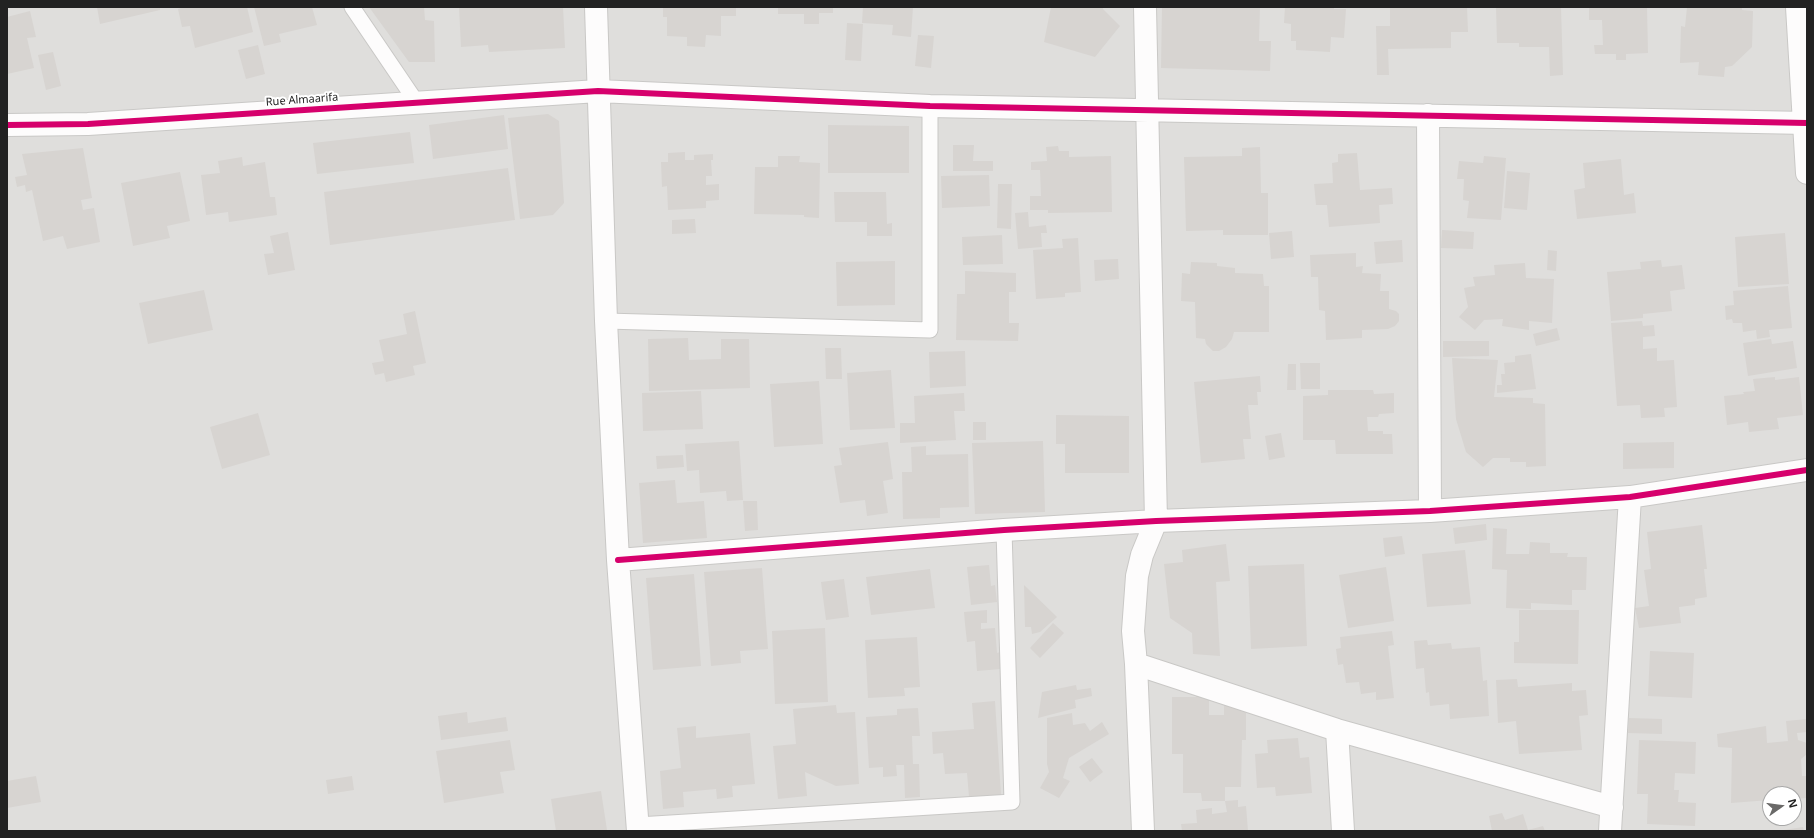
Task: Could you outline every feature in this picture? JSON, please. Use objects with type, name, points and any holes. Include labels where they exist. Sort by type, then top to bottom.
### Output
[{"type":"street","points":[[596,7],[606,321],[618,560],[638,828]]},
{"type":"street","points":[[1143,831],[1136,664],[1133,631],[1137,576],[1142,556],[1156,521],[1145,7]]},
{"type":"street","points":[[1797,7],[1806,123],[1807,173]]},
{"type":"street","name":"Rue Almaarifa","points":[[7,125],[88,124],[598,91],[930,106],[1806,123]]},
{"type":"street","points":[[1428,115],[1430,511]]},
{"type":"street","points":[[618,560],[1004,530],[1156,521],[1430,511],[1630,497],[1807,470]]},
{"type":"street","points":[[1610,831],[1630,497]]},
{"type":"street","points":[[1136,664],[1337,730],[1612,807]]},
{"type":"street","points":[[1337,730],[1344,831]]},
{"type":"lane","points":[[352,7],[418,103]]},
{"type":"lane","points":[[606,321],[930,330],[930,106]]},
{"type":"lane","points":[[638,828],[1012,802],[1004,530]]},
{"type":"shaded area","points":[[7,7],[1807,7],[1807,831],[7,831]]},
{"type":"building","points":[[97,7],[160,7],[160,10],[100,24]]},
{"type":"building","points":[[184,7],[247,7],[253,32],[195,48],[190,26],[182,27],[178,9]]},
{"type":"building","points":[[254,7],[312,7],[317,25],[279,34],[281,42],[264,46]]},
{"type":"building","points":[[369,7],[424,7],[425,20],[434,21],[435,62],[409,62]]},
{"type":"building","points":[[459,7],[563,7],[565,48],[489,52],[488,45],[461,47]]},
{"type":"building","points":[[663,7],[736,7],[736,16],[721,16],[721,36],[706,35],[705,47],[687,46],[687,37],[667,36],[667,17],[663,17]]},
{"type":"building","points":[[778,7],[833,7],[833,13],[819,13],[819,24],[804,24],[804,14],[778,14]]},
{"type":"building","points":[[863,7],[913,7],[911,37],[892,35],[893,25],[862,23]]},
{"type":"building","points":[[1051,7],[1103,7],[1103,9],[1120,26],[1095,57],[1044,42]]},
{"type":"building","points":[[1162,7],[1260,7],[1259,41],[1271,41],[1270,71],[1161,68]]},
{"type":"building","points":[[1285,7],[1334,7],[1334,9],[1346,9],[1344,38],[1331,37],[1330,52],[1296,50],[1296,41],[1291,41],[1291,24],[1284,23]]},
{"type":"building","points":[[1390,7],[1467,7],[1468,32],[1451,32],[1451,48],[1388,49],[1389,75],[1377,75],[1376,26],[1390,26]]},
{"type":"building","points":[[1496,7],[1561,7],[1563,75],[1550,76],[1549,47],[1519,47],[1519,43],[1497,43]]},
{"type":"building","points":[[1589,7],[1647,7],[1648,53],[1626,54],[1626,60],[1616,60],[1616,54],[1595,54],[1594,45],[1603,45],[1602,20],[1589,20]]},
{"type":"building","points":[[1687,7],[1742,7],[1742,10],[1753,11],[1752,47],[1732,66],[1725,67],[1724,77],[1698,75],[1699,62],[1680,63],[1681,26],[1685,27]]},
{"type":"building","points":[[30,11],[36,37],[27,38],[34,68],[7,74],[7,17]]},
{"type":"building","points":[[847,23],[863,24],[861,61],[845,60]]},
{"type":"building","points":[[918,35],[934,36],[931,68],[915,66]]},
{"type":"building","points":[[258,45],[265,74],[246,79],[238,50]]},
{"type":"building","points":[[53,52],[61,86],[46,90],[38,55]]},
{"type":"building","points":[[548,114],[559,121],[564,203],[553,215],[520,219],[508,118]]},
{"type":"building","points":[[504,115],[508,149],[433,159],[429,125]]},
{"type":"building","points":[[828,125],[909,126],[909,173],[828,173]]},
{"type":"building","points":[[410,132],[414,163],[317,174],[313,143]]},
{"type":"building","points":[[953,145],[974,145],[973,161],[993,161],[993,171],[953,171]]},
{"type":"building","points":[[1058,146],[1059,151],[1069,151],[1069,157],[1111,156],[1112,212],[1048,213],[1048,210],[1030,210],[1030,196],[1041,196],[1040,170],[1031,170],[1031,162],[1047,161],[1046,147]]},
{"type":"building","points":[[1260,147],[1261,193],[1268,193],[1268,235],[1223,235],[1223,230],[1186,231],[1184,157],[1242,156],[1242,148]]},
{"type":"building","points":[[83,148],[92,198],[81,200],[83,210],[94,208],[100,242],[67,249],[63,236],[43,241],[32,190],[26,192],[25,185],[17,187],[15,177],[27,175],[22,154]]},
{"type":"building","points":[[685,152],[685,160],[694,160],[694,155],[713,154],[713,160],[711,160],[712,176],[706,176],[706,185],[719,184],[719,200],[706,201],[706,208],[668,210],[667,186],[662,187],[661,162],[668,162],[668,153]]},
{"type":"building","points":[[1357,153],[1360,190],[1392,188],[1393,204],[1379,205],[1380,223],[1329,227],[1327,205],[1316,205],[1314,184],[1333,183],[1332,163],[1338,162],[1338,154]]},
{"type":"building","points":[[778,156],[800,156],[799,162],[820,163],[819,218],[804,217],[804,215],[754,214],[755,167],[778,167]]},
{"type":"building","points":[[1484,156],[1506,158],[1501,220],[1467,218],[1469,201],[1463,200],[1464,179],[1457,179],[1459,161],[1483,163]]},
{"type":"building","points":[[242,157],[243,166],[265,162],[270,197],[275,197],[277,215],[229,222],[228,212],[206,215],[201,175],[220,173],[218,161]]},
{"type":"building","points":[[1621,159],[1624,195],[1634,193],[1636,213],[1577,219],[1574,190],[1585,188],[1583,163]]},
{"type":"building","points":[[508,168],[515,220],[330,245],[324,192]]},
{"type":"building","points":[[1507,171],[1530,173],[1527,210],[1504,208]]},
{"type":"building","points":[[180,172],[190,221],[167,226],[170,238],[133,246],[121,183]]},
{"type":"building","points":[[989,175],[990,206],[942,208],[941,176]]},
{"type":"building","points":[[998,184],[1012,184],[1011,229],[997,228]]},
{"type":"building","points":[[834,192],[886,192],[887,224],[892,223],[892,236],[867,236],[867,222],[835,222]]},
{"type":"building","points":[[1028,212],[1029,227],[1046,225],[1047,233],[1041,233],[1042,247],[1018,249],[1015,213]]},
{"type":"building","points":[[695,219],[696,233],[672,234],[672,220]]},
{"type":"building","points":[[1442,230],[1474,232],[1473,249],[1441,248]]},
{"type":"building","points":[[1292,231],[1294,257],[1271,259],[1269,233]]},
{"type":"building","points":[[288,232],[295,270],[268,275],[264,254],[274,253],[270,236]]},
{"type":"building","points":[[1785,233],[1789,284],[1738,287],[1735,237]]},
{"type":"building","points":[[1002,235],[1003,264],[963,265],[962,237]]},
{"type":"building","points":[[1078,238],[1081,292],[1065,293],[1065,297],[1036,299],[1033,250],[1063,248],[1062,239]]},
{"type":"building","points":[[1402,240],[1403,262],[1376,264],[1374,242]]},
{"type":"building","points":[[1548,250],[1557,251],[1556,271],[1547,270]]},
{"type":"building","points":[[1356,253],[1356,267],[1363,266],[1362,273],[1381,274],[1380,291],[1389,291],[1389,309],[1396,311],[1399,314],[1399,321],[1395,326],[1388,329],[1362,330],[1362,338],[1326,340],[1325,311],[1319,310],[1318,277],[1311,277],[1310,255]]},
{"type":"building","points":[[1118,259],[1119,279],[1095,281],[1094,260]]},
{"type":"building","points":[[1661,260],[1662,267],[1682,265],[1685,289],[1670,291],[1672,311],[1643,314],[1643,318],[1611,321],[1607,272],[1641,269],[1640,262]]},
{"type":"building","points":[[895,261],[895,305],[837,306],[836,262]]},
{"type":"building","points":[[1191,262],[1217,263],[1217,266],[1235,268],[1235,273],[1263,274],[1264,286],[1269,286],[1269,332],[1234,332],[1232,339],[1226,347],[1219,351],[1213,351],[1206,344],[1205,339],[1196,338],[1195,302],[1181,301],[1182,273],[1190,274]]},
{"type":"building","points":[[1525,263],[1526,278],[1554,279],[1552,323],[1529,321],[1529,330],[1502,326],[1503,319],[1484,320],[1475,330],[1459,317],[1468,307],[1464,288],[1475,286],[1473,277],[1495,275],[1494,265]]},
{"type":"building","points":[[965,271],[1016,273],[1016,292],[1009,292],[1009,323],[1019,323],[1018,341],[956,340],[957,294],[965,294]]},
{"type":"building","points":[[1788,286],[1792,328],[1769,330],[1770,337],[1757,339],[1756,330],[1743,332],[1742,323],[1733,323],[1732,319],[1726,320],[1725,306],[1734,305],[1733,291]]},
{"type":"building","points":[[204,290],[213,330],[148,344],[139,303]]},
{"type":"building","points":[[415,311],[426,363],[413,366],[415,375],[386,382],[384,373],[375,375],[372,363],[384,361],[379,340],[407,334],[403,314]]},
{"type":"building","points":[[1642,321],[1643,326],[1654,325],[1655,336],[1643,337],[1643,349],[1657,348],[1657,361],[1674,360],[1677,407],[1664,408],[1665,417],[1641,418],[1640,405],[1617,406],[1611,323]]},
{"type":"building","points":[[1557,328],[1560,340],[1536,346],[1533,334]]},
{"type":"building","points":[[688,338],[689,360],[721,359],[721,339],[749,339],[750,388],[649,391],[648,339]]},
{"type":"building","points":[[1771,339],[1772,344],[1793,341],[1797,368],[1748,376],[1743,343]]},
{"type":"building","points":[[1443,341],[1489,341],[1489,356],[1443,357]]},
{"type":"building","points":[[825,348],[841,348],[842,379],[826,379]]},
{"type":"building","points":[[965,351],[966,386],[930,388],[929,352]]},
{"type":"building","points":[[1531,354],[1536,389],[1497,393],[1497,385],[1502,385],[1501,374],[1505,374],[1504,363],[1515,362],[1515,356]]},
{"type":"building","points":[[1452,358],[1498,360],[1494,397],[1533,398],[1533,403],[1545,404],[1546,466],[1526,467],[1526,462],[1510,462],[1510,458],[1493,458],[1483,467],[1466,452],[1456,419]]},
{"type":"building","points":[[1300,363],[1320,363],[1320,389],[1301,389]]},
{"type":"building","points":[[1288,364],[1296,364],[1296,390],[1287,390]]},
{"type":"building","points":[[891,370],[895,428],[850,430],[847,373]]},
{"type":"building","points":[[1260,376],[1261,392],[1257,392],[1258,405],[1248,405],[1251,439],[1243,439],[1245,459],[1201,463],[1194,382]]},
{"type":"building","points":[[1775,377],[1775,380],[1799,377],[1803,415],[1777,418],[1779,429],[1749,432],[1748,422],[1727,425],[1724,396],[1744,394],[1743,392],[1755,391],[1753,379]]},
{"type":"building","points":[[819,381],[823,444],[774,447],[770,384]]},
{"type":"building","points":[[1328,390],[1373,390],[1374,394],[1394,393],[1394,413],[1379,414],[1378,417],[1367,417],[1368,431],[1383,431],[1383,434],[1392,434],[1393,454],[1336,454],[1335,440],[1303,440],[1303,396],[1328,395]]},
{"type":"building","points":[[701,391],[703,429],[643,431],[642,393]]},
{"type":"building","points":[[964,393],[965,411],[954,411],[956,440],[900,443],[900,423],[915,423],[914,396]]},
{"type":"building","points":[[258,413],[270,455],[222,469],[210,427]]},
{"type":"building","points":[[1056,415],[1129,416],[1129,473],[1065,473],[1065,444],[1056,444]]},
{"type":"building","points":[[973,422],[986,422],[986,440],[973,440]]},
{"type":"building","points":[[1281,433],[1285,457],[1269,460],[1265,436]]},
{"type":"building","points":[[739,441],[743,500],[727,501],[726,491],[700,493],[699,470],[687,471],[685,444]]},
{"type":"building","points":[[1043,441],[1045,512],[975,514],[972,443]]},
{"type":"building","points":[[888,442],[893,479],[883,481],[888,513],[867,516],[865,500],[840,503],[834,466],[842,465],[839,448]]},
{"type":"building","points":[[1674,442],[1674,468],[1623,469],[1623,443]]},
{"type":"building","points":[[926,446],[926,455],[968,454],[969,507],[940,508],[940,518],[903,519],[902,472],[912,472],[911,447]]},
{"type":"building","points":[[683,455],[684,467],[657,469],[656,456]]},
{"type":"building","points":[[675,480],[677,503],[704,501],[707,538],[643,543],[639,483]]},
{"type":"building","points":[[743,501],[757,501],[758,530],[745,531]]},
{"type":"building","points":[[1486,524],[1487,540],[1455,544],[1453,528]]},
{"type":"building","points":[[1702,525],[1707,569],[1704,569],[1707,597],[1695,599],[1695,605],[1679,607],[1681,623],[1639,628],[1635,608],[1649,606],[1644,570],[1651,569],[1647,532]]},
{"type":"building","points":[[1493,528],[1507,529],[1506,554],[1529,554],[1530,542],[1550,543],[1550,553],[1568,553],[1567,557],[1587,557],[1586,590],[1572,590],[1572,605],[1531,603],[1531,609],[1506,608],[1507,570],[1492,569]]},
{"type":"building","points":[[1402,536],[1405,554],[1385,557],[1383,538]]},
{"type":"building","points":[[1226,544],[1230,581],[1216,582],[1220,656],[1193,654],[1192,633],[1170,618],[1164,564],[1183,562],[1182,550]]},
{"type":"building","points":[[1465,550],[1471,604],[1427,607],[1422,554]]},
{"type":"building","points":[[1304,564],[1307,646],[1251,649],[1248,566]]},
{"type":"building","points":[[989,565],[991,586],[995,585],[997,602],[971,605],[967,567]]},
{"type":"building","points":[[1386,567],[1394,621],[1348,628],[1339,575]]},
{"type":"building","points":[[762,568],[768,649],[740,651],[741,663],[711,666],[704,572]]},
{"type":"building","points":[[930,569],[935,608],[871,615],[866,577]]},
{"type":"building","points":[[694,574],[701,666],[653,670],[646,578]]},
{"type":"building","points":[[844,579],[849,617],[826,620],[821,582]]},
{"type":"building","points":[[1024,585],[1057,617],[1040,632],[1032,634],[1031,627],[1025,627]]},
{"type":"building","points":[[987,610],[987,623],[981,623],[981,629],[995,628],[997,653],[1000,652],[1001,669],[977,671],[975,641],[967,642],[964,612]]},
{"type":"building","points":[[1519,610],[1579,610],[1578,664],[1514,663],[1514,642],[1519,642]]},
{"type":"building","points":[[1053,623],[1064,633],[1040,658],[1030,648]]},
{"type":"building","points":[[825,628],[828,702],[775,704],[772,631]]},
{"type":"building","points":[[1392,631],[1394,645],[1388,646],[1394,698],[1376,700],[1376,692],[1361,694],[1359,682],[1346,683],[1343,664],[1338,665],[1336,649],[1341,648],[1340,637]]},
{"type":"building","points":[[917,637],[920,687],[904,688],[905,696],[868,698],[865,640]]},
{"type":"building","points":[[1427,640],[1428,645],[1451,643],[1452,649],[1480,647],[1483,681],[1487,680],[1489,716],[1450,719],[1449,704],[1430,706],[1429,692],[1426,693],[1424,668],[1416,669],[1414,641]]},
{"type":"building","points":[[1650,651],[1694,653],[1692,698],[1648,696]]},
{"type":"building","points":[[1517,679],[1518,687],[1572,683],[1572,691],[1586,690],[1588,715],[1579,716],[1582,750],[1519,754],[1516,721],[1498,723],[1496,680]]},
{"type":"building","points":[[1076,685],[1077,690],[1091,688],[1092,696],[1075,700],[1076,708],[1038,718],[1042,692]]},
{"type":"building","points":[[1196,694],[1209,695],[1209,715],[1224,715],[1224,703],[1246,703],[1246,740],[1242,740],[1241,787],[1225,787],[1225,801],[1202,801],[1201,793],[1183,793],[1183,754],[1172,754],[1172,697],[1196,697]]},
{"type":"building","points":[[995,701],[1001,795],[969,797],[967,773],[945,774],[943,753],[933,754],[932,732],[974,729],[972,703]]},
{"type":"building","points":[[836,705],[837,713],[855,712],[859,784],[836,786],[805,772],[807,796],[778,799],[773,746],[796,744],[793,709]]},
{"type":"building","points":[[918,708],[920,736],[912,736],[913,764],[919,764],[920,797],[905,798],[904,765],[896,765],[897,776],[883,777],[883,767],[869,768],[866,717],[897,715],[897,709]]},
{"type":"building","points":[[467,712],[468,723],[506,717],[508,731],[441,740],[438,716]]},
{"type":"building","points":[[1072,713],[1073,725],[1085,723],[1090,731],[1102,722],[1109,734],[1069,758],[1063,778],[1070,781],[1059,798],[1040,788],[1049,772],[1047,764],[1047,718]]},
{"type":"building","points":[[1629,718],[1662,719],[1662,734],[1628,733]]},
{"type":"building","points":[[1807,719],[1807,732],[1797,733],[1798,740],[1807,743],[1807,754],[1801,759],[1802,776],[1807,776],[1807,798],[1802,798],[1802,786],[1762,786],[1762,801],[1731,803],[1732,748],[1718,747],[1717,734],[1766,726],[1767,743],[1788,741],[1786,721]]},
{"type":"building","points":[[696,726],[696,738],[750,733],[755,784],[732,786],[733,797],[717,799],[716,789],[683,792],[684,807],[663,809],[660,771],[681,768],[677,728]]},
{"type":"building","points":[[1298,738],[1300,758],[1309,757],[1312,793],[1276,796],[1275,787],[1257,788],[1255,754],[1268,753],[1267,740]]},
{"type":"building","points":[[510,740],[515,770],[500,772],[504,793],[444,803],[436,751]]},
{"type":"building","points":[[1639,740],[1696,742],[1695,774],[1675,773],[1674,790],[1679,790],[1678,802],[1696,803],[1695,826],[1647,824],[1648,794],[1637,794]]},
{"type":"building","points":[[1092,758],[1103,772],[1090,782],[1079,767]]},
{"type":"building","points":[[36,776],[41,802],[7,808],[7,781]]},
{"type":"building","points":[[352,776],[354,790],[328,794],[326,780]]},
{"type":"building","points":[[601,791],[607,830],[556,831],[551,799]]},
{"type":"building","points":[[1238,800],[1238,807],[1246,806],[1248,831],[1182,831],[1181,824],[1197,823],[1196,810],[1212,808],[1212,814],[1227,812],[1225,801]]},
{"type":"building","points":[[1502,813],[1505,820],[1523,814],[1528,830],[1543,826],[1545,831],[1492,831],[1489,816]]},
{"type":"building","points":[[1803,827],[1804,831],[1784,831],[1784,830]]},
{"type":"cycle path","points":[[7,125],[88,124],[598,91],[930,106],[1807,123]]},
{"type":"cycle path","points":[[618,560],[1004,530],[1156,521],[1430,511],[1630,497],[1807,470]]}]
